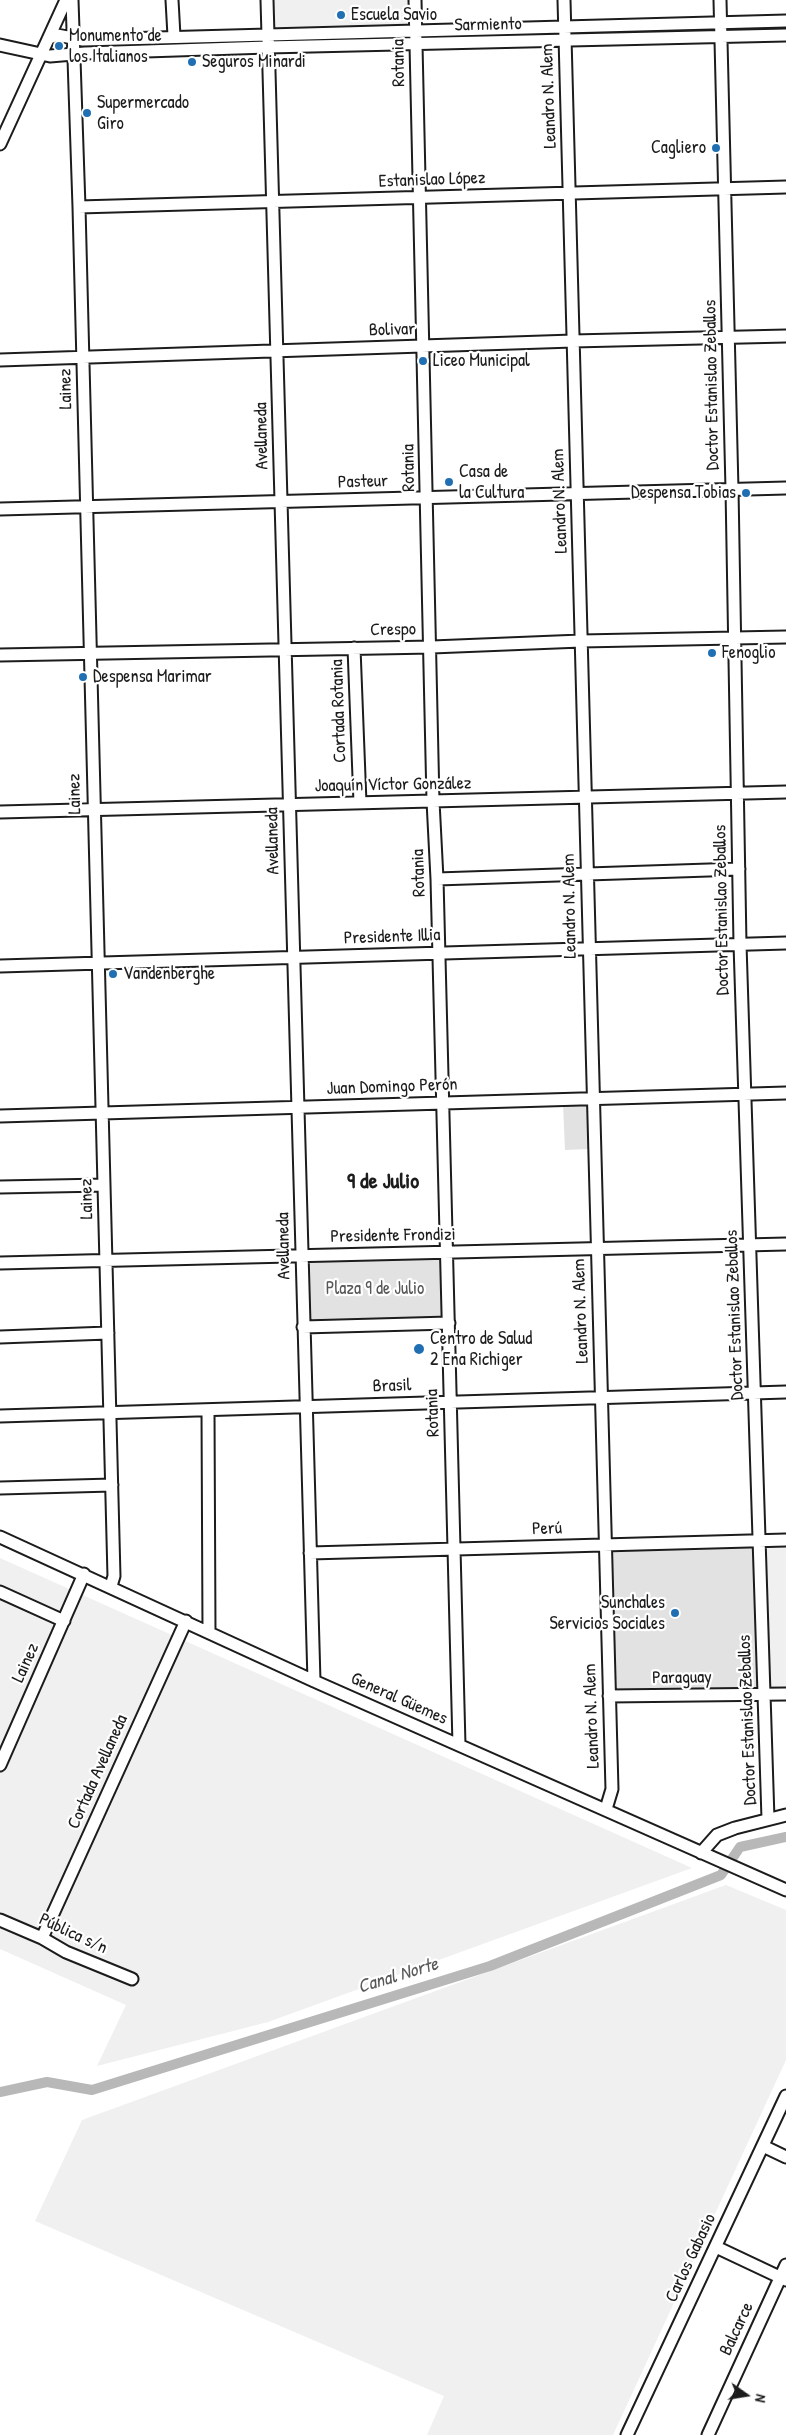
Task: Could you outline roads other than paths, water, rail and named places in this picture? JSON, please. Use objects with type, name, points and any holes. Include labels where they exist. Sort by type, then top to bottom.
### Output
[{"type":"street","points":[[0,144],[66,0]]},
{"type":"street","name":"Lainez","points":[[72,0],[112,1485],[114,1576],[111,1586]]},
{"type":"street","points":[[172,0],[174,36]]},
{"type":"street","name":"Avellaneda","points":[[267,0],[314,1680]]},
{"type":"street","name":"Rotania","points":[[415,0],[432,647],[433,802],[438,878],[459,1745]]},
{"type":"street","name":"Leandro N. Alem","points":[[564,0],[612,1790],[606,1810]]},
{"type":"street","name":"Doctor Estanislao Zeballos","points":[[720,0],[729,339],[736,793],[768,1819]]},
{"type":"street","name":"Sarmiento","points":[[49,38],[57,35],[84,40],[174,36],[786,21]]},
{"type":"street","name":"Sarmiento","points":[[0,45],[41,56],[268,47],[786,35]]},
{"type":"street","name":"Estanislao López","points":[[79,207],[786,186]]},
{"type":"street","name":"Bolivar","points":[[0,360],[573,341],[729,339],[786,336]]},
{"type":"street","name":"Pasteur","points":[[0,509],[786,488]]},
{"type":"street","name":"Crespo","points":[[0,655],[432,647],[581,641],[786,637]]},
{"type":"street","name":"Cortada Rotania","points":[[354,648],[360,803]]},
{"type":"street","name":"Joaquín Víctor González","points":[[0,812],[786,792]]},
{"type":"street","points":[[438,878],[739,869]]},
{"type":"street","name":"Presidente Illia","points":[[0,966],[786,943]]},
{"type":"street","name":"Juan Domingo Perón","points":[[0,1116],[786,1092]]},
{"type":"street","points":[[0,1188],[104,1185]]},
{"type":"street","name":"Presidente Frondizi","points":[[0,1264],[786,1244]]},
{"type":"street","points":[[303,1327],[449,1323]]},
{"type":"street","points":[[0,1337],[108,1333]]},
{"type":"street","name":"Brasil","points":[[0,1416],[786,1392]]},
{"type":"street","points":[[208,1410],[209,1632]]},
{"type":"street","points":[[0,1488],[112,1485]]},
{"type":"street","name":"General Güemes","points":[[0,1537],[314,1680],[786,1890]]},
{"type":"street","name":"Perú","points":[[310,1553],[786,1540]]},
{"type":"street","name":"Lainez","points":[[0,1765],[84,1574]]},
{"type":"street","points":[[0,1592],[64,1621]]},
{"type":"street","name":"Cortada Avellaneda","points":[[42,1938],[186,1621]]},
{"type":"street","name":"Paraguay","points":[[609,1696],[786,1694]]},
{"type":"street","points":[[701,1853],[717,1835],[735,1828],[786,1815]]},
{"type":"street","name":"Pública s/n","points":[[0,1920],[42,1938],[66,1952],[132,1979]]},
{"type":"street","name":"Carlos Gabasio","points":[[627,2435],[786,2096]]},
{"type":"street","points":[[763,2146],[786,2157]]},
{"type":"street","points":[[716,2247],[783,2279]]},
{"type":"street","name":"Balcarce","points":[[708,2435],[783,2279],[786,2266]]},
{"type":"waterway","name":"Canal Norte","points":[[0,2092],[47,2082],[92,2090],[490,1966],[721,1875],[740,1847],[786,1837]]},
{"type":"place","name":"Escuela Savio","points":[[341,15]]},
{"type":"place","name":"Monumento de los Italianos","points":[[59,46]]},
{"type":"place","name":"Seguros Minardi","points":[[192,62]]},
{"type":"place","name":"Supermercado Giro","points":[[87,113]]},
{"type":"place","name":"Cagliero","points":[[716,148]]},
{"type":"place","name":"Liceo Municipal","points":[[423,361]]},
{"type":"place","name":"Casa de la Cultura","points":[[449,482]]},
{"type":"place","name":"Despensa Tobias","points":[[746,493]]},
{"type":"place","name":"Fenoglio","points":[[712,653]]},
{"type":"place","name":"Despensa Marimar","points":[[83,677]]},
{"type":"place","name":"Vandenberghe","points":[[113,974]]},
{"type":"place","name":"Centro de Salud 2 Ena Richiger","points":[[419,1349]]},
{"type":"place","name":"Sunchales Servicios Sociales","points":[[675,1613]]},
{"type":"district","name":"9 de Julio","points":[[383,1182]]},
{"type":"park label","name":"Plaza 9 de Julio","points":[[375,1289]]}]
